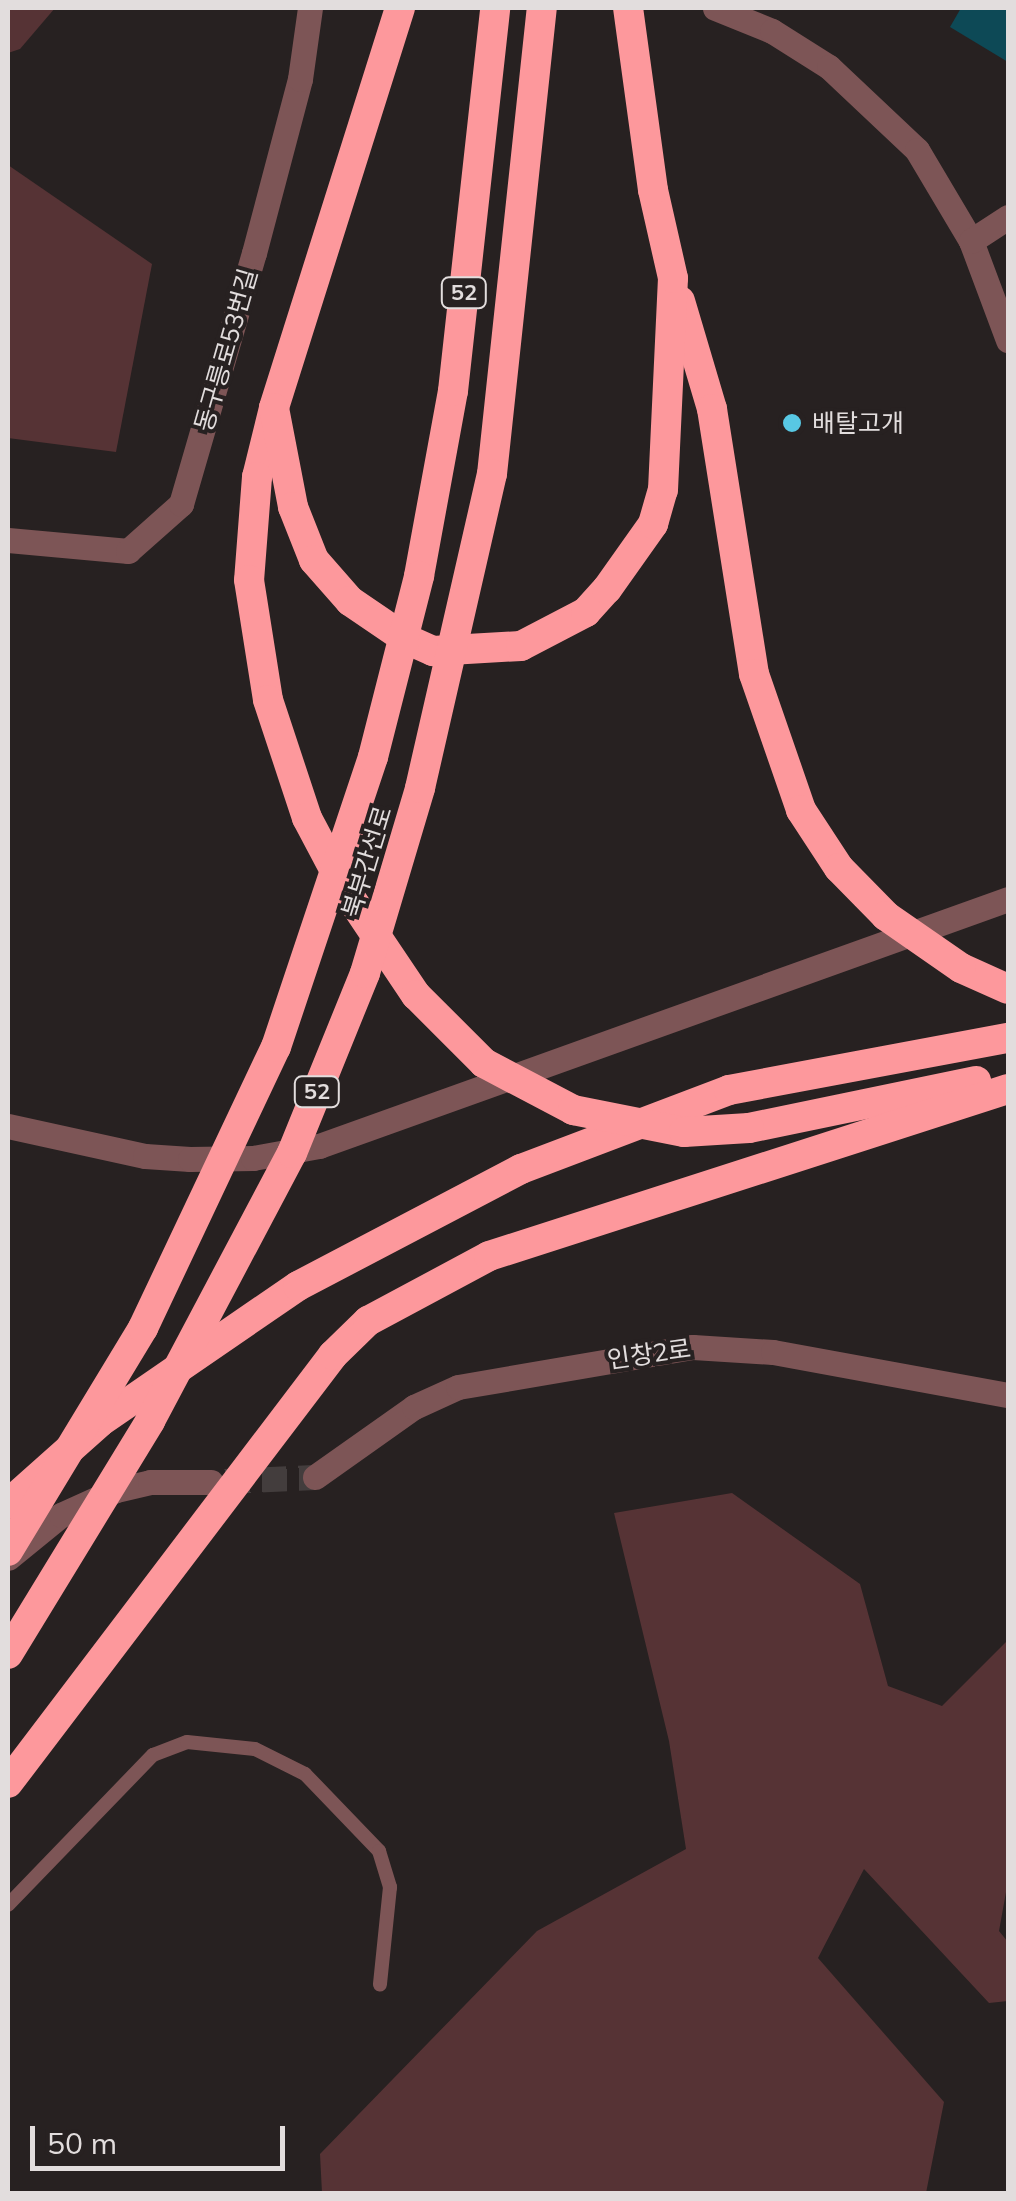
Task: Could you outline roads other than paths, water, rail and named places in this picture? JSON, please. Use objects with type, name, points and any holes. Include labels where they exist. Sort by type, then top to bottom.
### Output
[{"type":"highway","points":[[400,8],[274,408],[256,477],[249,580],[268,700],[307,818],[344,888],[416,994],[484,1063],[573,1110],[684,1132],[749,1128],[1008,1075]]},
{"type":"highway","name":"북부간선로","points":[[8,1555],[143,1328],[276,1048],[374,757],[419,576],[453,391],[495,8]]},
{"type":"highway","name":"북부간선로","points":[[8,1654],[150,1421],[292,1153],[365,973],[420,788],[492,474],[542,8]]},
{"type":"highway","points":[[628,8],[653,190],[673,278],[712,409],[760,691],[801,810],[840,868],[886,916],[962,968],[1008,989]]},
{"type":"highway","points":[[274,408],[301,528],[314,560],[350,601],[433,651],[520,646],[586,612],[653,524],[666,446],[673,278]]},
{"type":"highway","points":[[8,1504],[100,1422],[298,1286],[521,1170],[729,1090],[1008,1038]]},
{"type":"highway","points":[[8,1782],[333,1355],[368,1321],[489,1256],[1008,1089]]},
{"type":"street","name":"동구릉로53번길","points":[[8,540],[128,551],[181,504],[290,118],[310,8]]},
{"type":"street","points":[[715,8],[772,30],[829,67],[917,150],[970,241],[1008,340]]},
{"type":"street","points":[[970,241],[1008,216]]},
{"type":"street","points":[[8,1126],[145,1156],[190,1159],[253,1158],[318,1146],[1008,899]]},
{"type":"street","name":"인창2로","points":[[315,1477],[414,1407],[458,1387],[693,1347],[773,1352],[1008,1395]]},
{"type":"street","points":[[8,1555],[62,1515],[116,1490],[150,1482],[211,1482]]},
{"type":"lane","points":[[8,1905],[153,1755],[187,1742],[255,1749],[305,1774],[380,1851],[390,1887],[380,1984]]},
{"type":"tunnel","points":[[225,1481],[315,1477]]},
{"type":"place","name":"배탈고개","points":[[792,423]]}]
